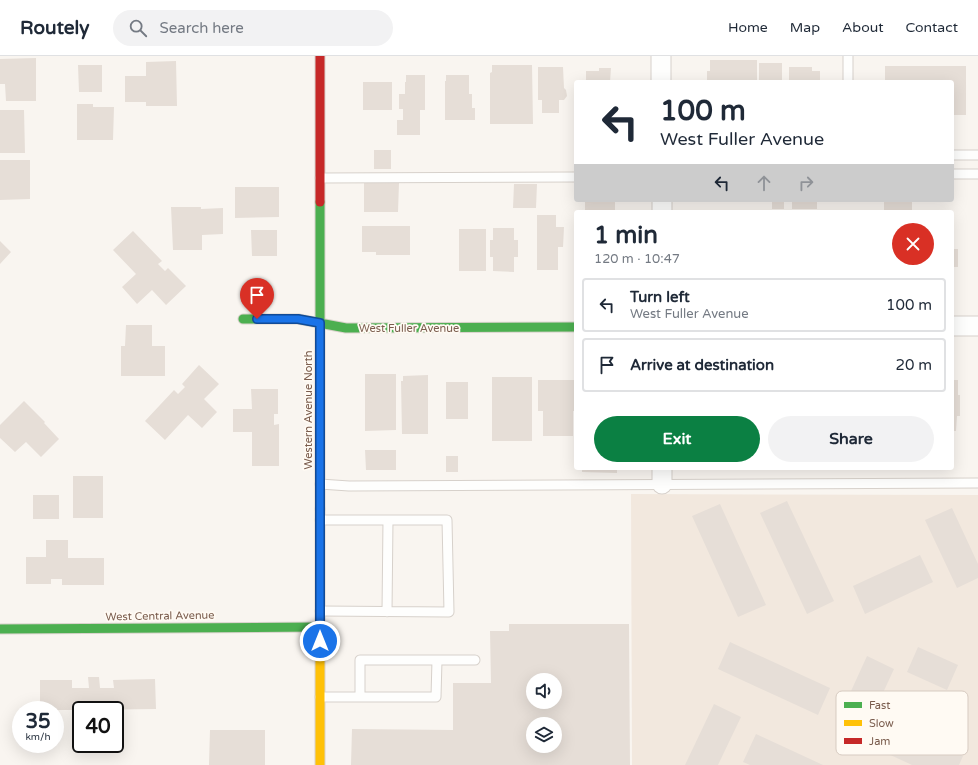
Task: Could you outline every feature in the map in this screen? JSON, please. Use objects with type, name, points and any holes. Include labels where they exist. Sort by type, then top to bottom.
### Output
[{"type":"street","name":"Western Avenue North","points":[[320,56],[320,765]]},
{"type":"street","points":[[661,56],[661,80]]},
{"type":"street","name":"West Fuller Avenue","points":[[243,319],[298,319],[346,328],[574,327]]},
{"type":"street","points":[[954,326],[978,326]]},
{"type":"street","name":"West Central Avenue","points":[[0,629],[320,627]]},
{"type":"lane","points":[[848,56],[848,80]]},
{"type":"lane","points":[[954,155],[978,155]]},
{"type":"lane","points":[[954,174],[978,174]]},
{"type":"lane","points":[[320,178],[574,177]]},
{"type":"lane","points":[[320,484],[349,486],[662,476],[978,483]]},
{"type":"lane","points":[[320,520],[447,520],[449,612],[320,611]]},
{"type":"lane","points":[[387,612],[388,520]]},
{"type":"lane","points":[[360,697],[360,660],[475,660]]},
{"type":"lane","points":[[320,697],[436,697],[437,660]]},
{"type":"shaded area","points":[[631,494],[978,495],[978,765],[632,765]]},
{"type":"building","points":[[36,58],[36,101],[6,101],[5,84],[0,84],[0,59]]},
{"type":"building","points":[[710,60],[757,60],[757,80],[707,80],[707,71],[710,71]]},
{"type":"building","points":[[176,61],[177,106],[146,106],[146,102],[125,102],[125,76],[146,76],[146,62]]},
{"type":"building","points":[[759,63],[782,63],[782,80],[759,80]]},
{"type":"building","points":[[78,65],[102,65],[102,92],[79,92]]},
{"type":"building","points":[[492,65],[532,65],[533,124],[490,124],[490,73],[492,72]]},
{"type":"building","points":[[885,66],[966,66],[966,115],[954,115],[954,80],[885,80]]},
{"type":"building","points":[[538,67],[563,67],[564,88],[567,96],[564,100],[559,100],[559,113],[542,113],[542,100],[538,100]]},
{"type":"building","points":[[789,67],[812,67],[812,71],[820,71],[820,80],[789,80]]},
{"type":"building","points":[[599,68],[611,68],[610,80],[586,80],[586,71],[599,71]]},
{"type":"building","points":[[406,75],[425,75],[425,110],[420,110],[420,135],[397,135],[397,120],[403,120],[403,109],[399,109],[399,94],[405,94]]},
{"type":"building","points":[[446,75],[469,75],[469,94],[472,94],[472,108],[475,108],[475,120],[445,120]]},
{"type":"building","points":[[363,82],[392,82],[392,110],[363,110]]},
{"type":"building","points":[[77,104],[93,104],[93,107],[114,107],[113,140],[77,140]]},
{"type":"building","points":[[0,110],[24,110],[25,153],[0,153]]},
{"type":"building","points":[[374,150],[391,150],[391,169],[374,169]]},
{"type":"building","points":[[0,160],[30,160],[30,199],[0,200]]},
{"type":"building","points":[[364,183],[399,183],[398,212],[364,212]]},
{"type":"building","points":[[514,184],[537,184],[536,208],[513,208]]},
{"type":"building","points":[[235,187],[279,187],[279,217],[235,218]]},
{"type":"building","points":[[585,202],[615,202],[615,210],[585,210]]},
{"type":"building","points":[[772,202],[784,202],[784,209],[772,209]]},
{"type":"building","points":[[792,202],[817,202],[817,209],[792,209]]},
{"type":"building","points":[[884,202],[912,202],[912,210],[884,210]]},
{"type":"building","points":[[171,207],[201,207],[201,209],[223,208],[223,234],[202,235],[202,250],[173,250]]},
{"type":"building","points":[[537,215],[556,215],[556,227],[564,227],[563,247],[558,247],[558,270],[537,270]]},
{"type":"building","points":[[362,226],[410,226],[410,255],[376,255],[376,252],[362,252]]},
{"type":"building","points":[[493,228],[514,228],[514,240],[518,240],[518,257],[514,257],[514,272],[493,271],[493,257],[490,257],[490,240],[493,240]]},
{"type":"building","points":[[459,229],[486,229],[486,271],[459,271]]},
{"type":"building","points":[[251,230],[277,230],[277,256],[252,256]]},
{"type":"building","points":[[133,231],[162,261],[158,264],[165,271],[168,268],[186,286],[166,305],[152,290],[137,304],[122,287],[136,274],[113,250]]},
{"type":"building","points":[[0,241],[11,252],[0,264]]},
{"type":"building","points":[[954,249],[958,249],[958,267],[954,267]]},
{"type":"building","points":[[126,325],[152,325],[152,346],[165,346],[165,376],[121,376],[121,346],[125,346]]},
{"type":"building","points":[[199,365],[219,384],[204,399],[217,412],[202,428],[188,415],[165,440],[145,421],[174,390],[178,394],[185,387],[182,384]]},
{"type":"building","points":[[365,374],[396,374],[396,430],[365,431]]},
{"type":"building","points":[[428,375],[428,434],[402,434],[401,381],[403,381],[403,376]]},
{"type":"building","points":[[492,377],[532,377],[532,441],[492,441]]},
{"type":"building","points":[[538,380],[574,380],[573,436],[543,436],[543,411],[538,411]]},
{"type":"building","points":[[954,380],[958,380],[960,416],[957,416],[956,431],[954,431]]},
{"type":"building","points":[[446,382],[468,382],[468,419],[446,419]]},
{"type":"building","points":[[251,389],[278,389],[278,414],[274,414],[274,425],[279,424],[279,466],[252,466],[252,432],[233,432],[233,409],[252,409]]},
{"type":"building","points":[[24,401],[45,422],[44,423],[59,439],[41,457],[26,442],[15,452],[0,438],[0,425]]},
{"type":"building","points":[[365,450],[396,450],[396,470],[366,470]]},
{"type":"building","points":[[446,456],[458,456],[458,472],[446,472]]},
{"type":"building","points":[[582,470],[617,470],[617,473],[582,472]]},
{"type":"building","points":[[73,476],[103,476],[103,518],[73,518]]},
{"type":"building","points":[[33,495],[59,495],[59,519],[33,519]]},
{"type":"building","points":[[787,501],[834,601],[807,614],[760,513]]},
{"type":"building","points":[[720,504],[766,605],[738,617],[692,516]]},
{"type":"building","points":[[952,508],[978,564],[978,578],[957,588],[925,520]]},
{"type":"building","points":[[46,540],[68,540],[68,558],[104,558],[104,585],[62,585],[62,579],[51,579],[51,584],[26,584],[26,557],[46,557]]},
{"type":"building","points":[[920,555],[933,582],[865,614],[853,586]]},
{"type":"building","points":[[509,624],[629,624],[630,765],[351,765],[352,729],[453,730],[453,683],[491,683],[490,631],[509,631]]},
{"type":"building","points":[[730,642],[830,688],[818,715],[718,669]]},
{"type":"building","points":[[918,647],[958,665],[947,690],[907,672]]},
{"type":"building","points":[[867,656],[894,669],[884,691],[851,691]]},
{"type":"building","points":[[88,677],[99,677],[100,688],[114,688],[113,680],[155,679],[156,709],[124,709],[124,701],[72,701],[72,710],[64,710],[64,701],[40,701],[40,680],[72,680],[72,688],[89,688]]},
{"type":"building","points":[[714,704],[741,717],[718,765],[685,765]]},
{"type":"building","points":[[210,730],[265,730],[265,765],[209,765]]},
{"type":"building","points":[[756,734],[823,765],[750,765],[743,762]]},
{"type":"building","points":[[890,755],[963,756],[959,765],[912,765]]},
{"type":"traffic: fast","points":[[320,202],[320,509]]},
{"type":"traffic: fast","points":[[243,319],[298,319],[346,328],[574,327]]},
{"type":"traffic: fast","points":[[0,629],[320,627]]},
{"type":"traffic: slow","points":[[320,509],[320,765]]},
{"type":"traffic: jam","points":[[320,56],[320,202]]},
{"type":"route","points":[[257,319],[298,319],[320,323],[320,641]]}]
